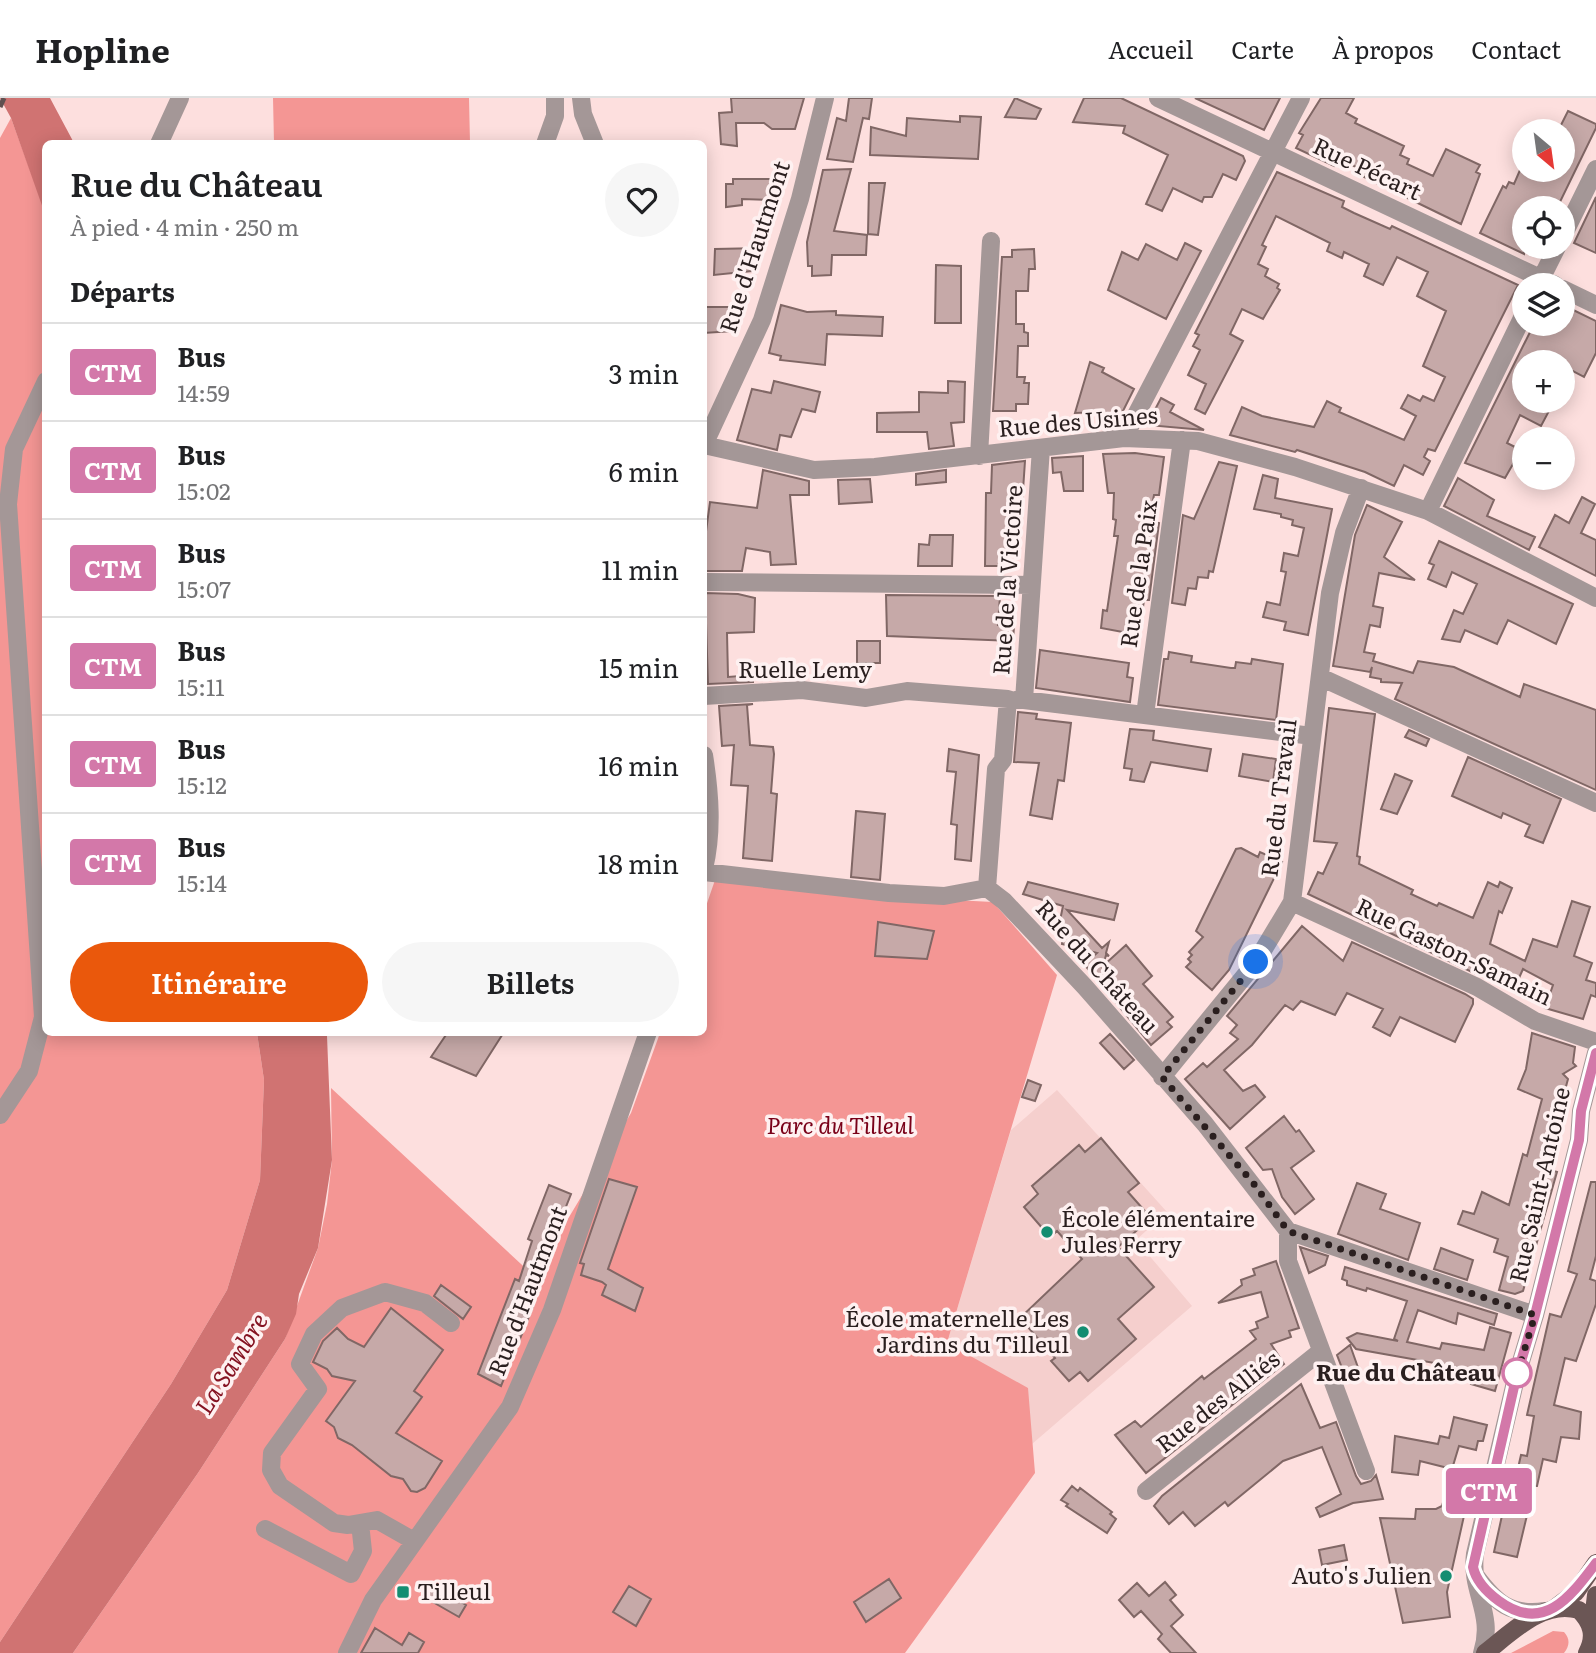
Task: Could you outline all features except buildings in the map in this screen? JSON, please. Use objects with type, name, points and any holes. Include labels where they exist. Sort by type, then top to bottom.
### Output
[{"type":"main road","points":[[1484,1653],[1576,1592],[1596,1563]]},
{"type":"main road","points":[[1587,1653],[1592,1638],[1596,1595]]},
{"type":"main road","points":[[1550,1610],[1579,1610],[1592,1628]]},
{"type":"street","points":[[546,140],[555,116],[555,98]]},
{"type":"street","points":[[581,98],[583,114],[593,140]]},
{"type":"street","name":"Rue d'Hautmont","points":[[707,439],[762,320],[800,199],[825,98]]},
{"type":"street","name":"Rue Pécart","points":[[1158,98],[1524,273]]},
{"type":"street","points":[[1124,438],[1301,98]]},
{"type":"street","points":[[161,140],[178,103]]},
{"type":"street","points":[[1575,212],[1596,169]]},
{"type":"street","points":[[979,456],[990,241]]},
{"type":"street","points":[[1575,295],[1596,305]]},
{"type":"street","points":[[1428,510],[1513,336]]},
{"type":"street","points":[[42,389],[21,431],[10,469],[9,530],[42,1003]]},
{"type":"street","name":"Rue des Usines","points":[[707,446],[814,470],[979,456],[1124,438],[1198,441],[1428,510],[1596,598]]},
{"type":"street","name":"Rue de la Paix","points":[[1144,715],[1182,440]]},
{"type":"street","name":"Rue de la Victoire","points":[[1016,700],[1031,585],[1041,448]]},
{"type":"street","name":"Rue du Travail","points":[[1162,1077],[1256,962],[1292,902],[1330,593],[1344,533],[1361,488]]},
{"type":"street","points":[[707,582],[1031,585]]},
{"type":"street","points":[[1320,677],[1596,803]]},
{"type":"street","name":"Ruelle Lemy","points":[[707,696],[802,690],[866,698],[907,691],[1016,700],[1312,736]]},
{"type":"street","points":[[707,871],[889,893],[944,896],[987,888],[996,769],[1003,760],[1016,700]]},
{"type":"street","points":[[707,776],[710,830],[707,850]]},
{"type":"street","name":"Rue du Château","points":[[987,888],[1004,901],[1085,987],[1254,1184],[1288,1231]]},
{"type":"street","name":"Rue Gaston-Samain","points":[[1292,902],[1477,987],[1535,1021],[1596,1042]]},
{"type":"street","points":[[0,1115],[29,1071],[42,1021]]},
{"type":"street","name":"Rue d'Hautmont","points":[[347,1653],[373,1600],[466,1471],[514,1397],[552,1310],[647,1036]]},
{"type":"street","name":"Rue Saint-Antoine","points":[[1484,1653],[1488,1618],[1480,1600],[1473,1567],[1516,1378],[1535,1315],[1579,1140],[1581,1111],[1596,1053]]},
{"type":"street","points":[[1366,1471],[1288,1261],[1288,1231],[1535,1315]]},
{"type":"street","points":[[414,1541],[377,1520],[334,1523],[280,1486],[271,1470],[272,1453],[317,1389],[300,1364],[314,1334],[342,1308],[385,1292],[425,1303],[451,1323]]},
{"type":"street","name":"Rue des Alliés","points":[[1146,1491],[1321,1351]]},
{"type":"street","points":[[265,1529],[351,1574],[363,1551],[360,1523]]},
{"type":"street","points":[[1475,1575],[1495,1599],[1513,1610],[1526,1614],[1550,1610]]},
{"type":"shaded area","points":[[1057,1090],[1167,1212],[1136,1240],[1192,1306],[1032,1444],[947,1343],[1011,1130]]},
{"type":"green space","points":[[273,98],[469,98],[470,140],[274,140]]},
{"type":"green space","points":[[11,118],[42,203],[42,1036],[257,1036],[264,1080],[260,1180],[227,1290],[171,1384],[0,1642],[0,138]]},
{"type":"green space","name":"Parc du Tilleul","points":[[715,880],[875,896],[993,902],[1057,975],[947,1343],[1028,1388],[1035,1473],[905,1653],[73,1653],[198,1473],[285,1339],[318,1248],[327,1204],[332,1160],[331,1088],[534,1276],[631,1113],[659,1036],[707,1036],[707,903]]},
{"type":"green space","points":[[1553,1631],[1564,1632],[1567,1637],[1568,1645],[1564,1653],[1511,1653]]},
{"type":"water","points":[[0,98],[50,98],[72,140],[42,140],[42,206],[11,118]]},
{"type":"water","name":"La Sambre","points":[[257,1036],[327,1036],[332,1160],[318,1248],[299,1294],[296,1314],[285,1339],[198,1473],[73,1653],[0,1653],[0,1642],[171,1384],[227,1290],[260,1180],[264,1080]]},
{"type":"railway","points":[[0,107],[4,98]]},
{"type":"bus line","name":"CTM","points":[[1596,1053],[1581,1111],[1579,1140],[1535,1315],[1516,1378],[1473,1567],[1475,1575],[1495,1599],[1526,1614],[1555,1608],[1576,1592],[1596,1563]]},
{"type":"place","name":"École élémentaire Jules Ferry","points":[[1047,1232]]},
{"type":"place","name":"École maternelle Les Jardins du Tilleul","points":[[1083,1332]]},
{"type":"place","name":"Rue du Château","points":[[1517,1373]]},
{"type":"place","name":"Auto's Julien","points":[[1446,1576]]},
{"type":"place","name":"Tilleul","points":[[403,1592]]},
{"type":"route","points":[[1256,962],[1162,1077],[1205,1124],[1288,1231],[1535,1315],[1516,1378],[1517,1373]]}]
